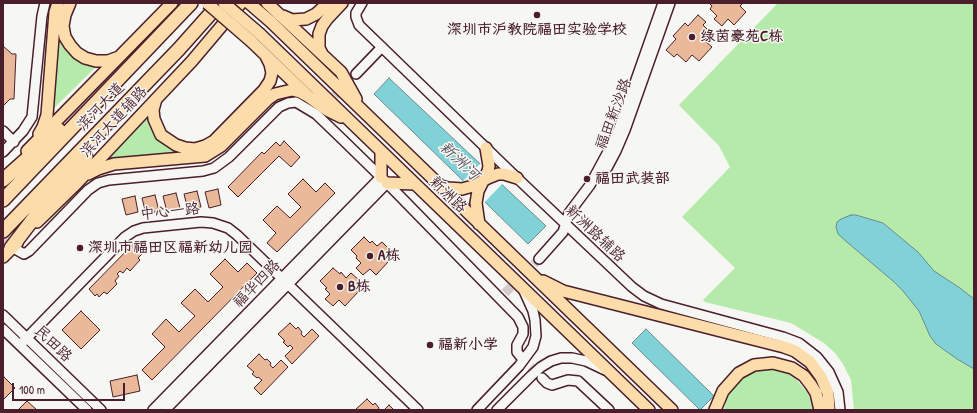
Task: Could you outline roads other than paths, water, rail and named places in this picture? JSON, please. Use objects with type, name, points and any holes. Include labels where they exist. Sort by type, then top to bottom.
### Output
[{"type":"highway","name":"滨河大道","points":[[3,200],[191,3]]},
{"type":"highway","name":"滨河大道","points":[[3,231],[194,33],[220,3]]},
{"type":"highway","points":[[3,180],[132,65]]},
{"type":"highway","points":[[10,252],[37,214],[104,136],[135,94]]},
{"type":"main road","points":[[21,157],[42,131],[46,119],[55,12],[58,3]]},
{"type":"main road","points":[[70,3],[64,15],[63,26],[65,37],[77,53],[85,58],[96,61],[108,61],[119,56]]},
{"type":"main road","points":[[3,177],[172,3]]},
{"type":"main road","points":[[206,3],[252,42],[309,97]]},
{"type":"main road","name":"新洲路","points":[[224,3],[260,34],[351,121],[649,410]]},
{"type":"main road","name":"滨河大道辅路","points":[[10,252],[156,99],[207,44],[241,3]]},
{"type":"main road","name":"新洲路","points":[[249,3],[271,22],[672,410]]},
{"type":"main road","points":[[267,3],[341,72],[362,110]]},
{"type":"main road","points":[[279,13],[292,20],[306,19],[316,14],[328,3]]},
{"type":"main road","points":[[323,55],[319,48],[319,34],[327,19],[342,3]]},
{"type":"main road","points":[[156,99],[153,110],[154,119],[161,135],[176,145],[185,148],[196,149],[205,146],[214,141],[264,90],[270,81],[272,73],[266,56]]},
{"type":"main road","points":[[77,183],[98,169],[114,164],[205,156],[221,146],[268,99],[275,94],[292,90],[300,92],[327,110],[351,121]]},
{"type":"main road","points":[[479,224],[477,196],[489,166],[486,148]]},
{"type":"main road","points":[[381,151],[384,180],[415,184]]},
{"type":"main road","points":[[440,186],[456,190],[468,188],[498,174],[517,178]]},
{"type":"main road","points":[[530,273],[547,284],[564,291],[795,351],[810,362],[821,377],[828,393],[830,410]]},
{"type":"main road","points":[[715,410],[723,391],[739,373],[754,365],[773,363],[788,366],[804,376],[816,393],[820,410]]},
{"type":"main road","points":[[663,401],[680,410]]},
{"type":"street","points":[[3,152],[14,142],[27,126],[33,112],[42,16],[45,3]]},
{"type":"street","name":"新洲路辅路","points":[[362,3],[358,8],[356,17],[359,25],[628,285],[644,296],[669,306],[783,337],[806,348],[829,372],[838,392],[840,410]]},
{"type":"street","name":"福田新沙路","points":[[539,259],[559,237],[566,225],[570,213],[590,184],[610,148],[619,128],[663,3]]},
{"type":"street","name":"福田新沙路","points":[[566,225],[574,217],[588,197],[616,151],[670,3]]},
{"type":"street","points":[[356,74],[382,47]]},
{"type":"street","points":[[10,252],[24,254],[29,251],[88,190],[98,183],[109,180],[208,170],[224,162],[283,104],[296,102],[317,113],[503,295],[522,323],[523,334],[517,345],[517,352],[520,362]]},
{"type":"street","points":[[3,131],[14,142]]},
{"type":"street","name":"福华四路","points":[[153,410],[284,282],[384,180]]},
{"type":"street","name":"中心一路","points":[[20,345],[125,237],[134,231],[143,228],[201,222],[218,224],[228,228],[237,236],[418,410]]},
{"type":"street","name":"福华四路","points":[[165,410],[284,282]]},
{"type":"street","points":[[477,410],[533,347],[537,328],[533,311],[521,286]]},
{"type":"street","name":"民田路","points":[[3,315],[101,410]]},
{"type":"street","name":"民田路","points":[[3,329],[87,410]]},
{"type":"street","points":[[497,410],[541,366],[561,358],[572,358],[586,361],[613,375]]},
{"type":"street","points":[[542,378],[547,383],[552,385],[568,380],[578,381],[609,410]]},
{"type":"water","name":"新洲河","points":[[389,78],[546,226],[528,244],[374,94]]},
{"type":"water","points":[[851,215],[856,215],[883,223],[918,252],[934,271],[974,299],[974,369],[936,344],[930,336],[919,311],[903,291],[838,234],[836,227],[837,222]]},
{"type":"water","points":[[646,329],[714,396],[700,410],[632,343]]},
{"type":"tunnel","points":[[325,105],[356,74]]},
{"type":"tunnel","points":[[3,237],[16,250]]},
{"type":"tunnel","points":[[505,293],[539,259]]},
{"type":"tunnel","points":[[521,357],[541,377]]},
{"type":"place","name":"深圳市沪教院福田实验学校","points":[[537,15]]},
{"type":"place","name":"绿茵豪苑C栋","points":[[692,37]]},
{"type":"place","name":"福田武装部","points":[[587,179]]},
{"type":"place","name":"深圳市福田区福新幼儿园","points":[[80,248]]},
{"type":"place","name":"A栋","points":[[370,256]]},
{"type":"place","name":"B栋","points":[[340,287]]},
{"type":"place","name":"福新小学","points":[[430,345]]}]
